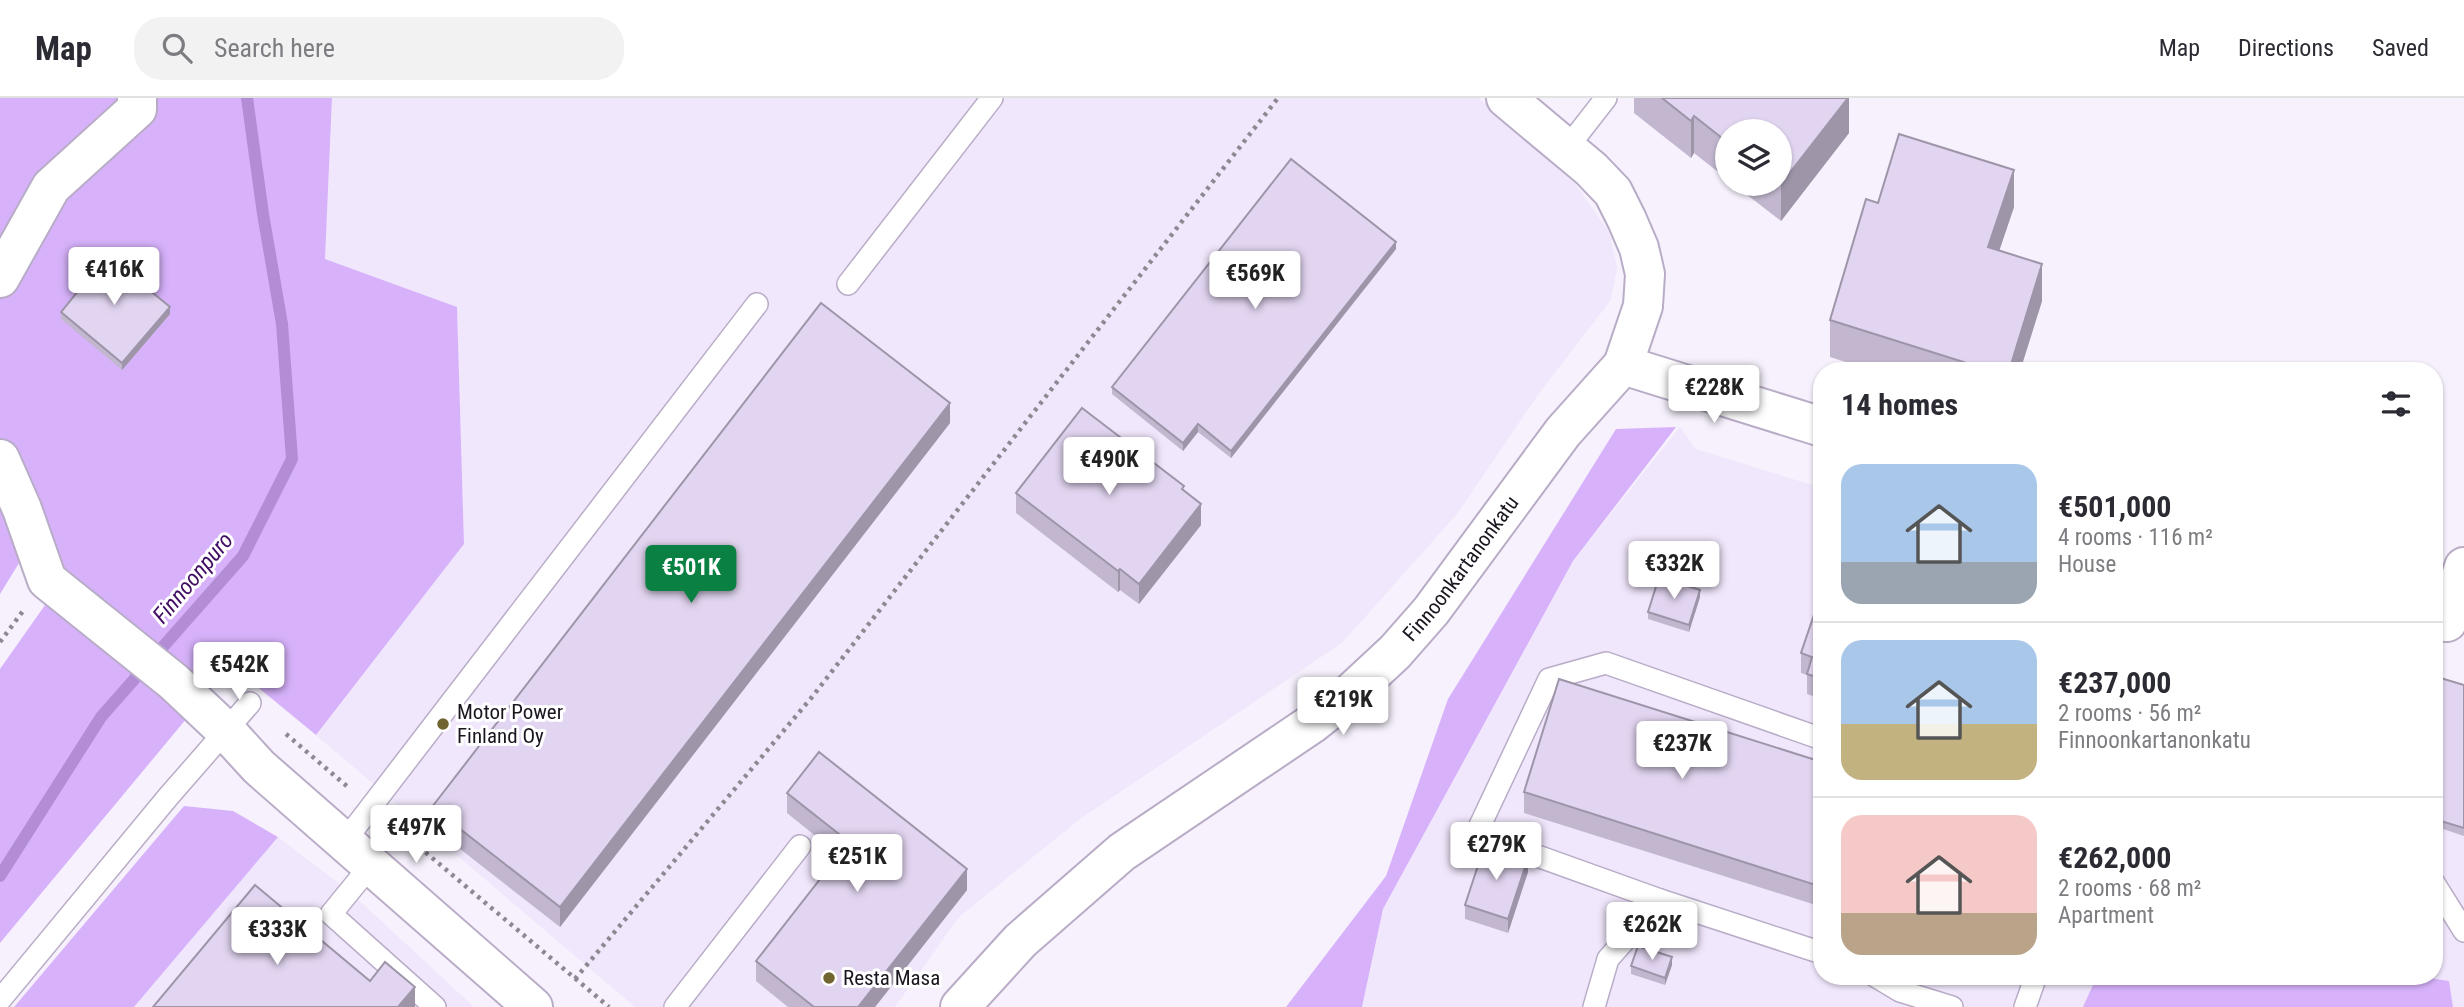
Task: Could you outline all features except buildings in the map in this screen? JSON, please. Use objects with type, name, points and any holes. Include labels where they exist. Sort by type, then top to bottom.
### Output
[{"type":"street","points":[[0,278],[51,187],[137,109],[137,98]]},
{"type":"street","name":"Finnoonkartanonkatu","points":[[960,1007],[1020,941],[1122,852],[1313,723],[1395,652],[1431,611],[1563,432],[1623,365],[1643,306],[1644,274],[1639,248],[1613,192],[1567,148],[1506,98]]},
{"type":"street","points":[[1623,365],[1813,425]]},
{"type":"street","points":[[0,459],[22,509],[47,580],[174,682],[238,718],[259,767],[533,1007]]},
{"type":"street","points":[[2448,623],[2464,567]]},
{"type":"lane","points":[[848,284],[992,98]]},
{"type":"lane","points":[[1567,148],[1606,98]]},
{"type":"lane","points":[[435,1007],[331,914],[357,853],[372,807],[757,304]]},
{"type":"lane","points":[[1813,736],[1606,663],[1549,679],[1476,834],[1660,900],[1813,950]]},
{"type":"lane","points":[[0,1000],[160,807],[238,718]]},
{"type":"lane","points":[[676,1007],[800,846]]},
{"type":"lane","points":[[2443,897],[2464,931]]},
{"type":"lane","points":[[1594,1007],[1608,959],[1660,900]]},
{"type":"lane","points":[[1891,985],[1952,1007]]},
{"type":"lane","points":[[2025,1007],[2033,985]]},
{"type":"path","points":[[575,979],[812,697],[1278,98]]},
{"type":"path","points":[[238,718],[372,807],[609,1007]]},
{"type":"shaded area","points":[[0,98],[332,98],[325,259],[457,307],[464,544],[316,735],[231,665],[0,943],[0,669],[50,598],[27,550],[0,594]]},
{"type":"shaded area","points":[[332,98],[1479,98],[1576,185],[1609,232],[1617,267],[1611,300],[1540,392],[1457,514],[1342,643],[1080,819],[959,917],[895,1007],[635,1007],[316,735],[464,544],[457,307],[325,259]]},
{"type":"shaded area","points":[[1676,427],[1573,561],[1383,909],[1362,1007],[1286,1007],[1386,876],[1448,699],[1616,429]]},
{"type":"shaded area","points":[[1680,427],[1696,449],[1813,485],[1813,985],[2443,985],[2443,681],[2464,687],[2464,1007],[1362,1007],[1383,909],[1573,561]]},
{"type":"shaded area","points":[[184,806],[233,811],[278,837],[134,1007],[14,1007]]},
{"type":"shaded area","points":[[278,837],[349,891],[474,1007],[134,1007]]},
{"type":"shaded area","points":[[2443,980],[2449,981],[2453,1007],[2083,1007],[2093,985],[2443,985]]},
{"type":"waterway","name":"Finnoonpuro","points":[[0,876],[101,717],[243,556],[292,459],[282,324],[247,98]]},
{"type":"place","name":"Motor Power Finland Oy","points":[[443,724]]},
{"type":"place","name":"Resta Masa","points":[[829,978]]}]
